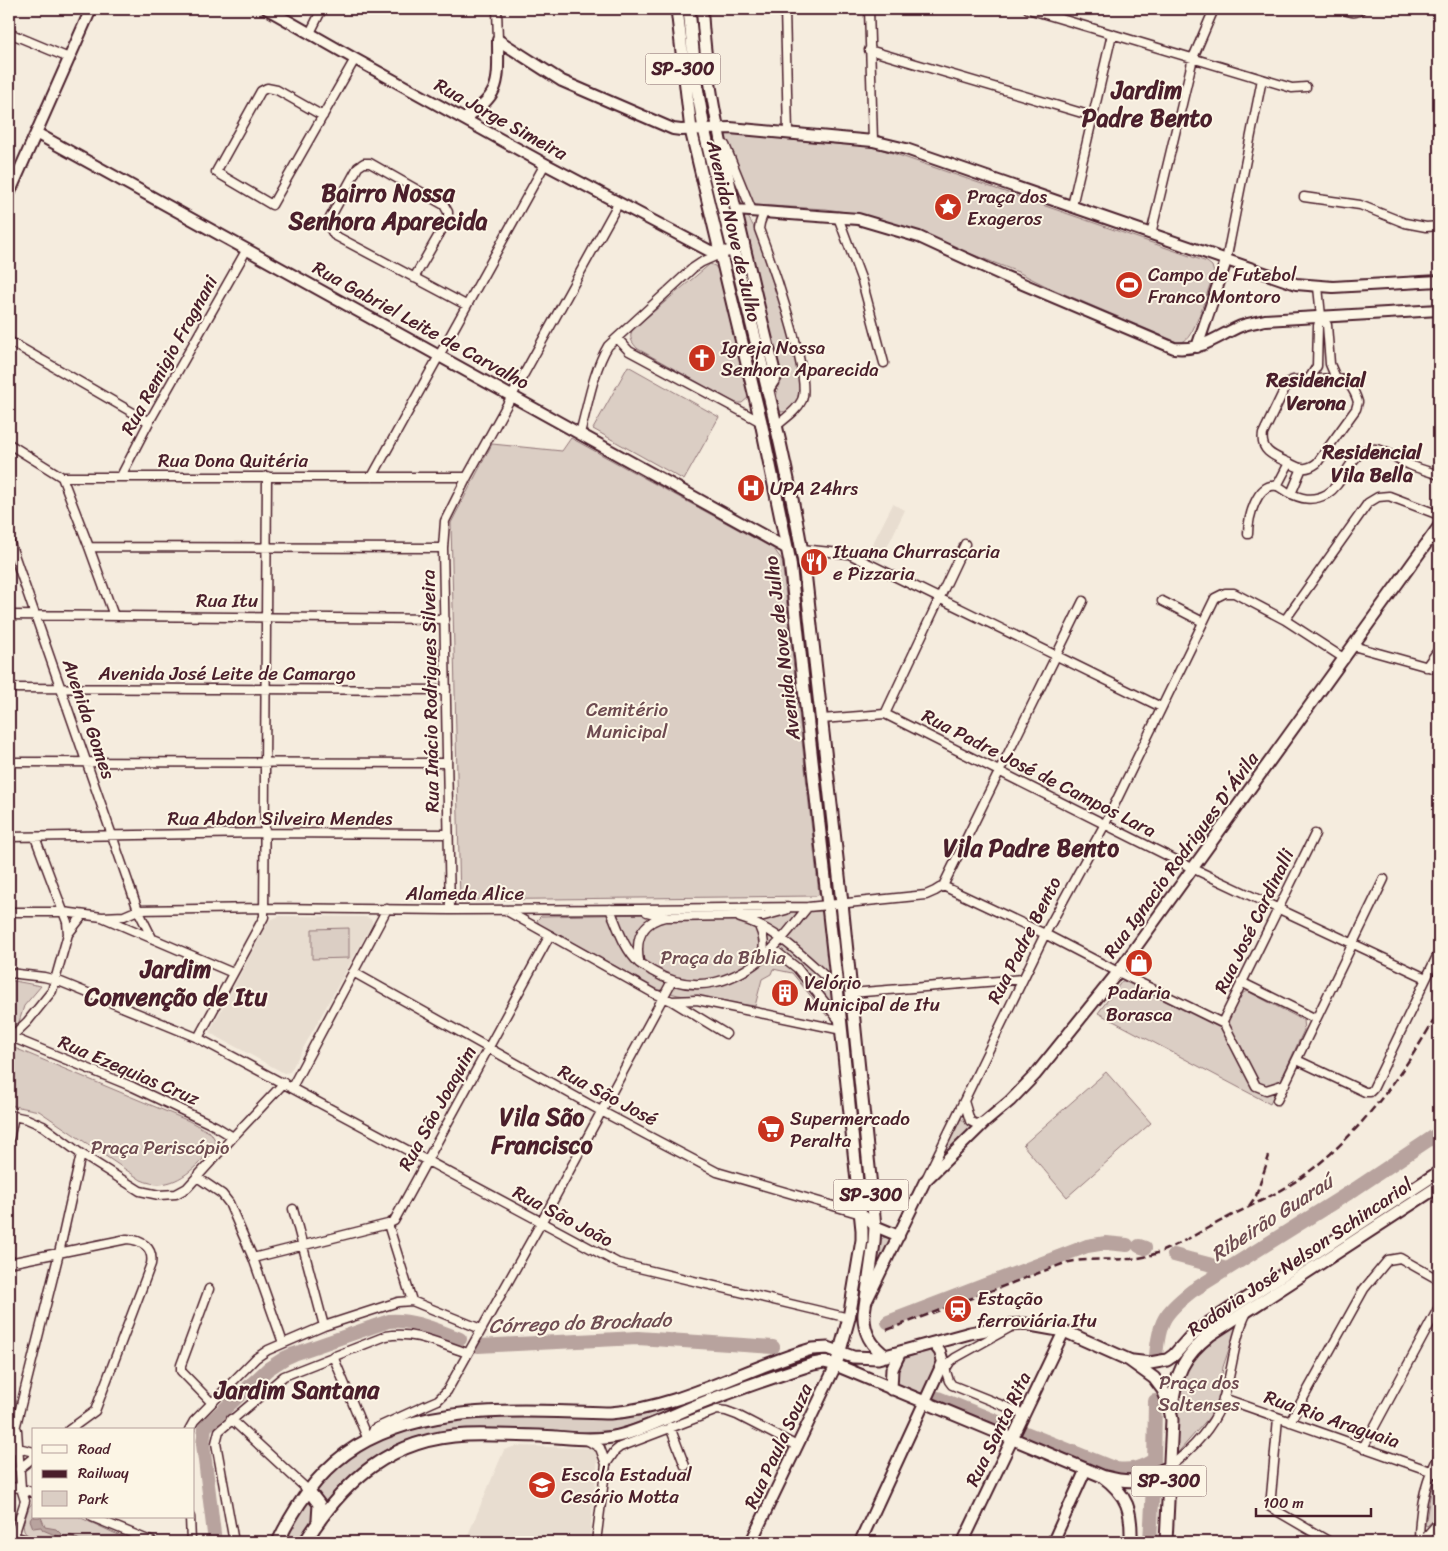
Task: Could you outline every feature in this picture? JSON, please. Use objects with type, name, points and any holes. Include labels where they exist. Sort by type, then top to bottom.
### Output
[{"type":"main road","name":"Avenida Nove de Julho","points":[[677,9],[692,130],[785,530],[805,687],[828,905]]},
{"type":"main road","name":"Avenida Nove de Julho","points":[[689,9],[696,81],[704,128],[767,391],[802,549],[842,904]]},
{"type":"main road","points":[[785,530],[792,544],[802,549]]},
{"type":"main road","points":[[788,549],[800,558],[802,578],[806,585]]},
{"type":"main road","name":"SP-300","points":[[842,904],[875,1226],[865,1305],[864,1324],[868,1336],[875,1347],[886,1356],[1014,1324],[1033,1325],[1064,1331],[1129,1360],[1150,1374],[1159,1384],[1168,1404],[1172,1420],[1166,1542]]},
{"type":"main road","name":"SP-300","points":[[828,905],[838,987],[862,1240],[849,1318],[836,1365],[925,1403],[1013,1437],[1102,1476],[1119,1491],[1129,1507],[1132,1520],[1131,1542]]},
{"type":"main road","points":[[838,987],[846,995],[848,1010],[855,1026]]},
{"type":"main road","name":"Rodovia José Nelson Schincariol","points":[[1129,1360],[1157,1362],[1170,1358],[1191,1336],[1207,1324],[1439,1172]]},
{"type":"main road","name":"Rodovia José Nelson Schincariol","points":[[1172,1420],[1173,1393],[1176,1379],[1187,1357],[1197,1346],[1210,1335],[1439,1186]]},
{"type":"main road","points":[[278,1542],[296,1508],[336,1462],[356,1446],[369,1439],[414,1422],[455,1415],[512,1411],[610,1413],[637,1410],[803,1352],[828,1348],[853,1357],[872,1359],[886,1356]]},
{"type":"main road","points":[[891,1389],[892,1369],[900,1352]]},
{"type":"main road","points":[[305,1542],[318,1522],[341,1495],[367,1470],[389,1454],[420,1442],[449,1436],[472,1435],[606,1438],[627,1433],[711,1400],[813,1364],[824,1362],[836,1365]]},
{"type":"main road","points":[[1102,1476],[1136,1482],[1169,1467]]},
{"type":"main road","points":[[309,1491],[319,1504],[318,1522]]},
{"type":"street","points":[[9,191],[91,9]]},
{"type":"street","name":"Rua Jorge Simeira","points":[[267,9],[618,204],[708,250],[720,254]]},
{"type":"street","points":[[310,33],[322,9]]},
{"type":"street","points":[[464,119],[480,108],[492,95],[498,68],[497,9]]},
{"type":"street","points":[[702,9],[703,35],[711,97],[776,377],[767,391]]},
{"type":"street","points":[[785,9],[788,134]]},
{"type":"street","points":[[869,9],[873,141]]},
{"type":"street","points":[[1028,9],[1292,88],[1306,87]]},
{"type":"street","points":[[1151,234],[1192,58],[1214,9]]},
{"type":"street","points":[[1341,9],[1354,12],[1361,9]]},
{"type":"street","points":[[9,33],[70,58]]},
{"type":"street","points":[[1072,206],[1112,34]]},
{"type":"street","points":[[498,40],[570,84],[673,129],[692,130],[718,127],[873,141],[906,149],[1289,282],[1318,287],[1439,281]]},
{"type":"street","points":[[869,50],[1092,116]]},
{"type":"street","points":[[323,116],[277,90],[268,88],[261,91],[216,172],[272,204],[323,116],[355,59]]},
{"type":"street","points":[[1197,347],[1226,261],[1262,79]]},
{"type":"street","points":[[718,127],[752,211]]},
{"type":"street","name":"Rua Gabriel Leite de Carvalho","points":[[36,133],[788,549]]},
{"type":"street","points":[[414,278],[448,219],[448,212],[444,205],[370,163],[364,163],[358,167],[330,218],[330,228],[334,235],[414,278],[466,305]]},
{"type":"street","points":[[372,477],[545,164]]},
{"type":"street","points":[[1304,197],[1360,204],[1405,223],[1426,227],[1439,226]]},
{"type":"street","name":"Rua Inácio Rodrigues Silveira","points":[[450,910],[443,548],[445,521],[467,477],[618,204]]},
{"type":"street","points":[[736,210],[838,216],[858,219],[919,237],[1004,276],[1166,345],[1182,348],[1197,347],[1241,326],[1254,322],[1322,316],[1439,310]]},
{"type":"street","points":[[764,212],[760,229],[792,329],[804,382],[802,399],[794,411],[775,427]]},
{"type":"street","points":[[838,216],[862,282],[884,363]]},
{"type":"street","points":[[580,434],[603,354],[608,346],[677,285],[693,268],[744,243]]},
{"type":"street","name":"Rua Remigio Fragnani","points":[[121,476],[149,422],[247,249]]},
{"type":"street","points":[[1318,287],[1322,316],[1327,325],[1330,364],[1336,378]]},
{"type":"street","points":[[1309,379],[1317,366],[1318,326],[1322,316]]},
{"type":"street","points":[[617,338],[628,351],[761,422]]},
{"type":"street","points":[[9,342],[149,422]]},
{"type":"street","points":[[1336,378],[1344,380],[1350,386],[1358,402],[1356,409],[1318,463],[1311,467],[1302,468],[1266,450],[1261,441],[1263,434],[1288,382],[1336,378]]},
{"type":"street","points":[[9,445],[62,477],[114,616]]},
{"type":"street","points":[[1248,534],[1249,515],[1263,490],[1277,486],[1290,494],[1308,500],[1322,497],[1336,487],[1358,455],[1370,448],[1377,449],[1403,462],[1439,475]]},
{"type":"street","points":[[1277,486],[1289,463]]},
{"type":"street","points":[[1290,494],[1302,468]]},
{"type":"street","points":[[198,1038],[264,917],[268,476]]},
{"type":"street","name":"Rua Dona Quitéria","points":[[62,477],[467,477]]},
{"type":"street","points":[[1345,659],[1285,620],[1368,502],[1378,497],[1389,496],[1439,515]]},
{"type":"street","name":"Rua Ignacio Rodrigues D'Ávila","points":[[925,1181],[1035,1075],[1118,972],[1439,526]]},
{"type":"street","name":"Avenida Gomes","points":[[9,540],[138,910],[152,938]]},
{"type":"street","points":[[822,718],[884,714],[966,544]]},
{"type":"street","points":[[89,547],[443,548]]},
{"type":"street","points":[[802,549],[849,554],[1161,707]]},
{"type":"street","name":"Rua Padre Bento","points":[[865,1305],[1045,934],[1105,824],[1212,603],[1220,595],[1234,593],[1285,620]]},
{"type":"street","points":[[1083,601],[942,886],[1045,934],[1224,1024],[1256,1086],[1266,1090],[1285,1084]]},
{"type":"street","points":[[1162,601],[1203,622]]},
{"type":"street","name":"Rua Itu","points":[[9,615],[444,619]]},
{"type":"street","points":[[1353,646],[1439,670]]},
{"type":"street","points":[[1426,667],[1439,649]]},
{"type":"street","name":"Avenida José Leite de Camargo","points":[[9,688],[446,690]]},
{"type":"street","name":"Rua Padre José de Campos Lara","points":[[884,714],[1194,868],[1426,978]]},
{"type":"street","points":[[9,762],[447,763]]},
{"type":"street","name":"Rua Abdon Silveira Mendes","points":[[9,836],[265,833],[448,834]]},
{"type":"street","name":"Rua José Cardinalli","points":[[1222,1023],[1315,834]]},
{"type":"street","points":[[10,1038],[52,991],[68,934],[64,912],[36,836]]},
{"type":"street","points":[[1278,1100],[1384,879]]},
{"type":"street","name":"Alameda Alice","points":[[102,917],[124,916],[138,910],[265,908],[503,910],[808,907],[926,895],[936,892],[942,886]]},
{"type":"street","points":[[640,909],[668,917],[764,916],[796,907]]},
{"type":"street","points":[[610,909],[620,935],[640,963],[672,981],[695,985],[722,980],[744,971],[773,949],[808,907]]},
{"type":"street","points":[[9,1140],[12,1116],[27,1119],[43,1126],[81,1154],[140,1191],[159,1195],[176,1194],[187,1188],[233,1137],[288,1085],[387,909]]},
{"type":"street","name":"Avenida Gomes","points":[[138,910],[143,934]]},
{"type":"street","points":[[503,910],[662,998],[672,1001],[726,1034]]},
{"type":"street","points":[[9,912],[64,912],[102,917],[233,972]]},
{"type":"street","points":[[68,934],[83,915]]},
{"type":"street","points":[[733,916],[759,926],[782,939],[838,987]]},
{"type":"street","points":[[640,963],[638,948],[642,932],[652,921],[668,917]]},
{"type":"street","points":[[759,926],[765,947],[762,957]]},
{"type":"street","name":"Rua São Joaquim","points":[[388,1224],[394,1221],[550,935]]},
{"type":"street","points":[[773,949],[810,981],[841,1026]]},
{"type":"street","points":[[1297,1060],[1365,1092],[1370,1092],[1439,952]]},
{"type":"street","name":"Rua São José","points":[[353,972],[601,1111],[717,1172],[861,1214]]},
{"type":"street","name":"Rua São João","points":[[9,973],[56,980],[198,1038],[618,1263],[849,1318]]},
{"type":"street","points":[[810,981],[822,974]]},
{"type":"street","points":[[851,993],[1023,979]]},
{"type":"street","points":[[369,1439],[374,1429],[431,1404],[444,1396],[541,1223],[672,981]]},
{"type":"street","points":[[1242,982],[1316,1019]]},
{"type":"street","points":[[672,1001],[697,1000],[841,1026]]},
{"type":"street","name":"Rua Ezequias Cruz","points":[[10,1038],[133,1087],[215,1126],[233,1137]]},
{"type":"street","points":[[964,1101],[970,1121],[976,1124],[985,1122]]},
{"type":"street","points":[[9,1453],[59,1253],[81,1154]]},
{"type":"street","points":[[197,1177],[222,1194],[229,1203],[253,1258],[283,1343]]},
{"type":"street","points":[[293,1209],[324,1326]]},
{"type":"street","points":[[861,1214],[875,1226],[899,1236]]},
{"type":"street","points":[[253,1258],[388,1224],[412,1301]]},
{"type":"street","points":[[9,1263],[126,1239],[136,1239],[150,1250],[152,1257],[95,1411],[75,1428]]},
{"type":"street","points":[[1290,1422],[1364,1289],[1388,1260],[1400,1258],[1439,1280]]},
{"type":"street","points":[[209,1289],[181,1365],[181,1371],[211,1402]]},
{"type":"street","points":[[190,1428],[211,1402],[256,1358],[268,1350],[324,1326],[398,1302],[412,1301],[481,1329]]},
{"type":"street","points":[[1363,1448],[1439,1307]]},
{"type":"street","points":[[1169,1467],[1200,1439],[1216,1414],[1223,1398],[1241,1324],[1248,1310]]},
{"type":"street","points":[[860,1542],[944,1366],[1014,1324]]},
{"type":"street","name":"Rua Santa Rita","points":[[963,1542],[1064,1331]]},
{"type":"street","points":[[234,1542],[216,1443],[218,1431],[284,1376],[386,1336],[403,1334],[468,1353]]},
{"type":"street","points":[[933,1343],[940,1352],[949,1381],[956,1387],[1022,1418]]},
{"type":"street","points":[[333,1356],[369,1439]]},
{"type":"street","name":"Rua Paula Souza","points":[[751,1542],[836,1365]]},
{"type":"street","name":"Rua Rio Araguaia","points":[[1223,1398],[1439,1474]]},
{"type":"street","points":[[596,1542],[606,1464],[620,1447],[711,1412],[722,1410],[737,1415],[797,1446]]},
{"type":"street","points":[[1278,1418],[1270,1507],[1330,1542]]},
{"type":"street","points":[[231,1419],[309,1491]]},
{"type":"street","points":[[16,1423],[21,1488],[25,1501],[13,1539],[33,1542]]},
{"type":"street","points":[[670,1428],[685,1466]]},
{"type":"street","points":[[586,1439],[600,1448],[606,1464]]},
{"type":"street","points":[[9,1453],[18,1448],[32,1452]]},
{"type":"street","points":[[1420,1542],[1419,1524],[1431,1470],[1439,1456]]},
{"type":"street","points":[[19,1469],[32,1459]]},
{"type":"street","points":[[1053,1542],[1086,1469]]},
{"type":"street","points":[[9,1487],[21,1488],[32,1492]]},
{"type":"street","points":[[94,1518],[153,1542]]},
{"type":"street","points":[[190,1518],[191,1542]]},
{"type":"street","points":[[1420,1542],[1439,1522]]},
{"type":"shaded area","points":[[893,504],[905,510],[880,562],[867,555]]},
{"type":"shaded area","points":[[280,916],[367,917],[372,920],[372,924],[290,1072],[284,1073],[212,1034],[210,1031],[267,924],[271,919]]},
{"type":"shaded area","name":"Escola Estadual Cesário Motta","points":[[516,1446],[591,1448],[598,1453],[589,1542],[465,1542],[504,1450]]},
{"type":"shaded area","points":[[32,1517],[41,1518],[45,1527],[56,1529],[65,1538],[69,1535],[80,1540],[94,1542],[61,1540],[41,1527],[33,1528],[30,1520]]},
{"type":"green space","points":[[735,132],[791,140],[875,147],[1207,262],[1212,266],[1214,273],[1193,330],[1184,341],[1177,342],[1048,287],[1018,272],[886,221],[826,209],[753,205],[724,134]]},
{"type":"green space","points":[[746,215],[756,231],[788,324],[795,355],[801,397],[795,406],[785,412],[781,412],[776,398],[782,377],[742,218]]},
{"type":"green space","points":[[710,264],[715,266],[720,273],[749,391],[749,397],[742,403],[730,400],[638,349],[631,340],[633,329]]},
{"type":"green space","points":[[628,366],[719,417],[684,480],[593,429]]},
{"type":"green space","name":"Cemitério Municipal","points":[[571,438],[774,549],[782,560],[819,894],[816,896],[460,900],[451,523],[492,444],[562,451]]},
{"type":"green space","name":"Praça da Bíblia","points":[[821,911],[824,916],[834,1008],[827,1016],[792,973],[773,969],[771,974],[762,979],[755,1006],[678,995],[657,989],[539,924],[537,920],[541,916]]},
{"type":"green space","points":[[349,928],[349,958],[312,959],[312,929]]},
{"type":"green space","points":[[9,980],[41,986],[24,1006],[19,1022],[9,1033]]},
{"type":"green space","points":[[1122,981],[1222,1029],[1243,993],[1247,991],[1303,1020],[1304,1030],[1270,1104],[1098,1013]]},
{"type":"green space","name":"Praça Periscópio","points":[[12,1048],[189,1121],[211,1133],[215,1140],[213,1146],[196,1166],[175,1180],[159,1184],[141,1180],[39,1111],[9,1105],[9,1050]]},
{"type":"green space","points":[[1106,1072],[1151,1123],[1067,1197],[1023,1145]]},
{"type":"green space","points":[[959,1117],[973,1129],[942,1156]]},
{"type":"green space","points":[[885,1237],[892,1238],[876,1270],[881,1239]]},
{"type":"green space","name":"Praça dos Saltenses","points":[[1238,1322],[1223,1367],[1219,1399],[1212,1414],[1173,1458],[1175,1415],[1184,1373],[1191,1360],[1204,1345]]},
{"type":"green space","points":[[930,1350],[937,1354],[936,1364],[921,1395],[895,1385],[899,1369],[904,1360]]},
{"type":"green space","points":[[835,1353],[832,1359],[821,1357],[808,1359],[620,1429],[586,1432],[502,1428],[451,1430],[427,1434],[404,1441],[382,1452],[361,1467],[341,1487],[300,1542],[280,1542],[298,1511],[324,1480],[342,1464],[353,1455],[376,1442],[417,1427],[459,1418],[529,1415],[609,1418],[806,1355]]},
{"type":"green space","points":[[1436,1475],[1439,1476],[1439,1515],[1427,1526],[1425,1525],[1431,1491]]},
{"type":"green space","points":[[32,1503],[32,1518],[81,1518],[134,1542],[47,1542],[28,1536],[24,1531],[23,1525]]},
{"type":"waterway","name":"Ribeirão Guaraú","points":[[1156,1356],[1161,1326],[1169,1312],[1192,1291],[1355,1189],[1439,1133]]},
{"type":"waterway","points":[[888,1322],[1087,1246],[1106,1243],[1127,1245]]},
{"type":"waterway","points":[[1139,1246],[1145,1248]]},
{"type":"waterway","points":[[1174,1255],[1227,1269]]},
{"type":"waterway","name":"Córrego do Brochado","points":[[215,1542],[203,1444],[205,1427],[268,1369],[294,1354],[389,1321],[417,1324],[460,1339]]},
{"type":"waterway","name":"Córrego do Brochado","points":[[478,1346],[638,1338],[773,1347]]},
{"type":"waterway","points":[[938,1398],[1116,1469],[1136,1468],[1154,1460]]},
{"type":"waterway","name":"Ribeirão Guaraú","points":[[1154,1467],[1155,1401]]},
{"type":"waterway","name":"Ribeirão Guaraú","points":[[1150,1542],[1153,1485]]},
{"type":"railway","points":[[887,1330],[1065,1263],[1086,1260],[1138,1258],[1158,1253],[1187,1240],[1286,1187],[1326,1158],[1364,1120],[1397,1078],[1439,1011]]},
{"type":"railway","points":[[1249,1206],[1256,1196],[1269,1156]]},
{"type":"place","name":"Praça dos Exageros","points":[[948,207]]},
{"type":"place","name":"Campo de Futebol Franco Montoro","points":[[1129,285]]},
{"type":"place","name":"Igreja Nossa Senhora Aparecida","points":[[702,358]]},
{"type":"place","name":"UPA 24hrs","points":[[751,488]]},
{"type":"place","name":"Ituana Churrascaria e Pizzaria","points":[[814,562]]},
{"type":"place","name":"Padaria Borasca","points":[[1139,963]]},
{"type":"place","name":"Velório Municipal de Itu","points":[[785,993]]},
{"type":"place","name":"Supermercado Peralta","points":[[771,1129]]},
{"type":"place","name":"Estação ferroviária Itu","points":[[958,1309]]},
{"type":"place","name":"Escola Estadual Cesário Motta","points":[[542,1485]]},
{"type":"district","name":"Jardim Padre Bento","points":[[1147,104]]},
{"type":"district","name":"Bairro Nossa Senhora Aparecida","points":[[388,207]]},
{"type":"district","name":"Residencial Verona","points":[[1316,392]]},
{"type":"district","name":"Residencial Vila Bella","points":[[1372,464]]},
{"type":"district","name":"Vila Padre Bento","points":[[1031,848]]},
{"type":"district","name":"Jardim Convenção de Itu","points":[[176,983]]},
{"type":"district","name":"Vila São Francisco","points":[[542,1131]]},
{"type":"district","name":"Jardim Santana","points":[[297,1390]]}]
